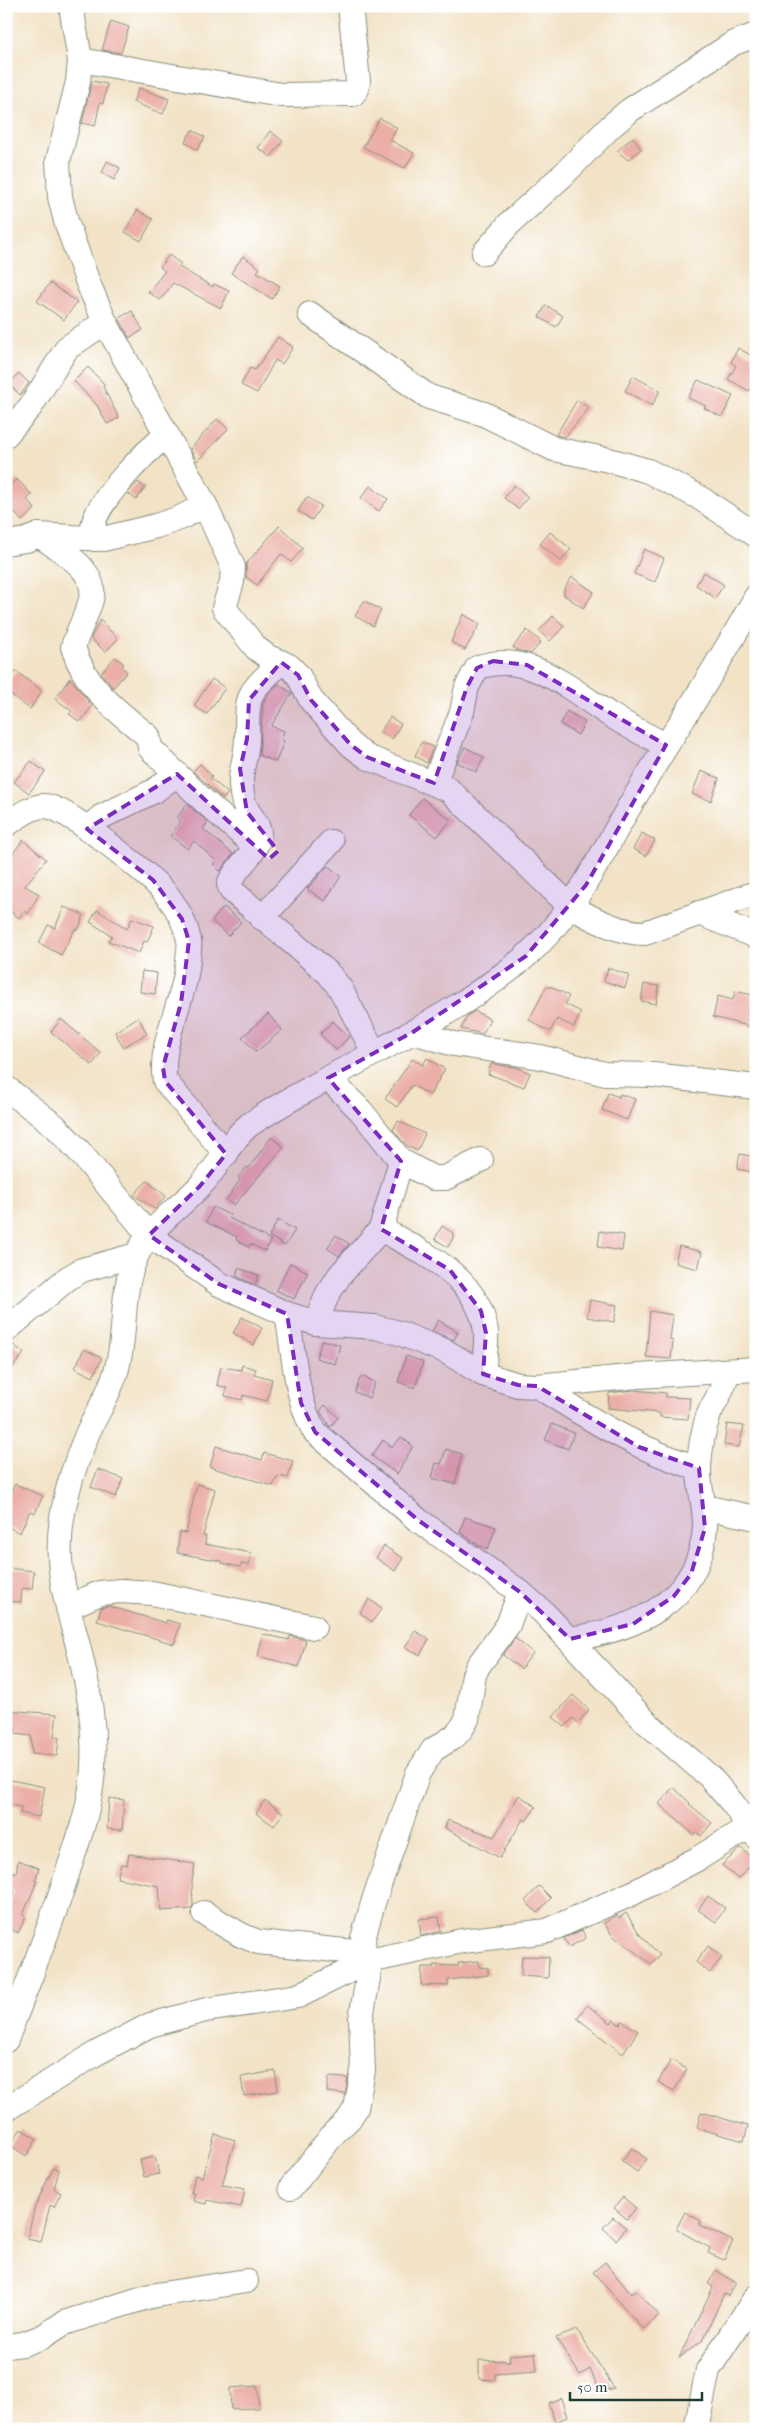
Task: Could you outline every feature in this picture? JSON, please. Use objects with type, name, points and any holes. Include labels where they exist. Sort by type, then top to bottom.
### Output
[{"type":"street","points":[[71,6],[80,60],[78,82],[59,150],[60,197],[66,221],[104,322],[205,505],[233,567],[232,582],[224,608],[256,648],[289,666],[298,675],[317,708],[351,745],[367,757],[449,790],[466,804],[570,906],[591,918],[634,933],[655,931],[756,893]]},
{"type":"street","points":[[80,60],[281,95],[353,94],[358,89],[358,81],[350,6]]},
{"type":"street","points":[[484,253],[510,223],[563,175],[610,126],[630,110],[734,44],[756,35]]},
{"type":"street","points":[[310,314],[429,397],[484,414],[554,450],[609,460],[648,471],[697,496],[756,535]]},
{"type":"street","points":[[6,435],[30,406],[67,348],[104,322]]},
{"type":"street","points":[[95,539],[93,527],[96,517],[112,491],[148,449],[167,435]]},
{"type":"street","points":[[6,543],[26,540],[39,535],[95,539],[156,526],[205,505]]},
{"type":"street","points":[[39,535],[85,570],[93,588],[91,599],[73,648],[84,674],[94,689],[148,736],[150,748],[255,846]]},
{"type":"street","points":[[6,2040],[55,1913],[80,1834],[91,1788],[93,1740],[90,1709],[83,1664],[62,1581],[59,1553],[67,1494],[88,1432],[111,1386],[117,1368],[123,1339],[128,1281],[136,1255],[149,1235],[200,1186],[247,1127],[328,1078],[413,1032],[526,956],[570,906],[600,863],[626,812],[756,597]]},
{"type":"street","points":[[434,783],[462,712],[467,687],[477,668],[493,661],[510,662],[534,668],[612,716],[666,745]]},
{"type":"street","points":[[281,662],[253,691],[249,700],[247,739],[240,769],[240,783],[247,812],[258,827],[260,836],[228,884],[231,890],[262,918],[328,973],[340,988],[374,1052]]},
{"type":"street","points":[[87,829],[101,817],[154,791],[178,774]]},
{"type":"street","points":[[6,825],[24,813],[41,806],[51,807],[87,829],[153,880],[168,897],[182,919],[190,942],[188,966],[181,1003],[166,1051],[164,1074],[166,1081],[226,1154]]},
{"type":"street","points":[[262,918],[332,842]]},
{"type":"street","points":[[699,913],[756,936]]},
{"type":"street","points":[[413,1032],[454,1044],[541,1057],[605,1074],[653,1075],[756,1087]]},
{"type":"street","points":[[328,1078],[361,1111],[401,1161],[434,1178],[445,1178],[481,1160]]},
{"type":"street","points":[[6,1088],[54,1126],[149,1235],[219,1284],[287,1314],[316,1323],[375,1327],[399,1333],[445,1351],[483,1374],[518,1385],[537,1386],[638,1376],[727,1373],[756,1369]]},
{"type":"street","points":[[316,1323],[327,1295],[340,1275],[381,1228],[401,1161]]},
{"type":"street","points":[[381,1228],[450,1270],[463,1282],[482,1311],[486,1333],[483,1374]]},
{"type":"street","points":[[6,1330],[68,1278],[82,1270],[136,1255]]},
{"type":"street","points":[[204,1913],[240,1936],[258,1942],[366,1957],[462,1941],[547,1931],[633,1893],[753,1831],[710,1776],[647,1723],[570,1639],[520,1592],[418,1520],[315,1432],[307,1419],[301,1403],[287,1314]]},
{"type":"street","points":[[570,1639],[600,1634],[647,1618],[674,1596],[691,1574],[705,1528],[699,1468],[706,1425],[710,1413],[724,1388],[727,1373]]},
{"type":"street","points":[[537,1386],[639,1447],[670,1460],[699,1468]]},
{"type":"street","points":[[704,1507],[756,1518]]},
{"type":"street","points":[[68,1607],[100,1593],[120,1591],[152,1593],[314,1626]]},
{"type":"street","points":[[291,2188],[335,2132],[349,2119],[356,2108],[362,2071],[362,2018],[369,1978],[362,1938],[400,1820],[418,1773],[434,1750],[455,1736],[462,1728],[466,1719],[474,1675],[478,1666],[508,1625],[520,1592]]},
{"type":"street","points":[[6,2109],[95,2054],[150,2025],[177,2016],[206,2010],[298,1996],[366,1957]]},
{"type":"street","points":[[6,2346],[23,2344],[42,2337],[64,2323],[150,2296],[246,2281]]},
{"type":"street","points":[[696,2429],[708,2370],[756,2297]]},
{"type":"highlighted area","points":[[493,661],[527,665],[666,745],[586,885],[526,956],[413,1032],[328,1078],[401,1161],[381,1229],[450,1270],[481,1311],[486,1333],[483,1374],[518,1385],[537,1386],[639,1447],[699,1468],[705,1528],[691,1574],[674,1596],[633,1624],[570,1639],[520,1592],[418,1520],[315,1432],[301,1403],[287,1314],[219,1284],[149,1235],[200,1186],[226,1154],[165,1081],[163,1067],[181,1003],[189,941],[182,919],[153,880],[87,829],[177,774],[269,859],[278,851],[247,812],[240,769],[247,739],[249,700],[281,662],[298,675],[311,700],[351,745],[367,757],[434,783],[467,687],[477,668]]},
{"type":"building","points":[[111,21],[129,27],[121,53],[102,50]]},
{"type":"building","points":[[92,81],[107,84],[103,104],[100,103],[95,126],[82,123]]},
{"type":"building","points":[[139,88],[169,99],[163,114],[133,102]]},
{"type":"building","points":[[380,118],[397,128],[390,140],[414,153],[405,168],[363,147]]},
{"type":"building","points":[[192,130],[205,137],[197,150],[185,142]]},
{"type":"building","points":[[270,131],[283,141],[271,157],[258,148]]},
{"type":"building","points":[[633,137],[641,149],[628,160],[617,151]]},
{"type":"building","points":[[107,161],[120,168],[114,180],[102,173]]},
{"type":"building","points":[[137,210],[153,219],[141,241],[125,232]]},
{"type":"building","points":[[169,255],[181,264],[179,267],[213,287],[214,284],[229,291],[221,308],[173,283],[160,300],[148,292],[165,271],[160,267]]},
{"type":"building","points":[[243,256],[260,268],[257,272],[280,286],[272,299],[231,273]]},
{"type":"building","points":[[50,283],[77,302],[64,320],[37,301]]},
{"type":"building","points":[[546,305],[563,316],[556,327],[539,317]]},
{"type":"building","points":[[132,311],[143,330],[129,338],[119,318]]},
{"type":"building","points":[[278,337],[293,347],[282,364],[275,360],[257,393],[241,385],[250,368],[255,370]]},
{"type":"building","points":[[738,348],[756,358],[756,381],[749,391],[728,379],[736,366],[731,362]]},
{"type":"building","points":[[88,367],[105,385],[103,387],[119,418],[107,424],[97,405],[74,381]]},
{"type":"building","points":[[19,373],[29,383],[20,395],[9,384]]},
{"type":"building","points":[[633,376],[660,391],[652,406],[625,391]]},
{"type":"building","points":[[698,380],[733,396],[722,417],[704,408],[706,406],[688,398]]},
{"type":"building","points":[[577,400],[589,408],[565,437],[556,435]]},
{"type":"building","points":[[217,419],[228,429],[197,461],[190,449]]},
{"type":"building","points":[[17,479],[32,495],[27,499],[35,509],[22,521],[14,512],[6,519],[6,489]]},
{"type":"building","points":[[138,482],[145,488],[136,500],[128,493]]},
{"type":"building","points":[[514,485],[528,497],[518,509],[504,498]]},
{"type":"building","points":[[370,486],[388,499],[379,511],[361,498]]},
{"type":"building","points":[[307,497],[321,506],[312,520],[298,511]]},
{"type":"building","points":[[279,526],[303,548],[291,562],[281,554],[257,585],[246,577],[246,564]]},
{"type":"building","points":[[550,532],[571,549],[561,561],[540,544]]},
{"type":"building","points":[[644,549],[664,558],[655,582],[634,574]]},
{"type":"building","points":[[704,572],[724,585],[715,598],[696,585]]},
{"type":"building","points":[[572,577],[594,592],[583,608],[564,595],[564,589]]},
{"type":"building","points":[[364,601],[381,610],[373,626],[355,616]]},
{"type":"building","points":[[463,614],[480,624],[465,650],[451,642]]},
{"type":"building","points":[[553,616],[564,626],[550,641],[539,631]]},
{"type":"building","points":[[100,620],[118,639],[105,652],[91,638]]},
{"type":"building","points":[[527,630],[541,642],[531,654],[513,647]]},
{"type":"building","points":[[115,657],[124,664],[122,667],[127,672],[113,688],[101,673]]},
{"type":"building","points":[[16,671],[42,691],[30,709],[6,691],[6,684]]},
{"type":"building","points":[[70,678],[92,706],[80,722],[69,714],[72,711],[55,699]]},
{"type":"building","points":[[212,679],[225,688],[207,714],[194,706]]},
{"type":"building","points":[[278,684],[292,693],[271,726],[284,731],[281,739],[284,741],[276,762],[259,755],[263,704],[266,697]]},
{"type":"building","points":[[567,711],[585,722],[578,735],[560,724]]},
{"type":"building","points":[[390,717],[401,724],[392,739],[380,732]]},
{"type":"building","points":[[422,742],[433,747],[427,763],[415,756]]},
{"type":"building","points":[[465,747],[484,757],[476,772],[457,762]]},
{"type":"building","points":[[31,761],[45,772],[29,793],[14,782]]},
{"type":"building","points":[[200,764],[212,776],[210,778],[228,793],[223,799],[193,771]]},
{"type":"building","points":[[701,771],[719,778],[711,801],[692,794]]},
{"type":"building","points":[[422,798],[451,820],[437,837],[409,815]]},
{"type":"building","points":[[187,804],[208,822],[203,829],[233,854],[220,871],[213,864],[216,861],[194,841],[188,849],[170,836],[181,821],[177,818]]},
{"type":"building","points":[[642,833],[655,840],[646,856],[633,849]]},
{"type":"building","points":[[23,840],[46,859],[25,886],[39,894],[28,914],[24,911],[19,918],[6,909],[6,862]]},
{"type":"building","points":[[328,866],[341,876],[325,901],[307,889]]},
{"type":"building","points":[[64,907],[84,915],[78,930],[75,929],[61,955],[39,943],[48,925],[55,928]]},
{"type":"building","points":[[224,907],[241,922],[228,936],[212,921]]},
{"type":"building","points":[[97,910],[127,929],[132,918],[154,926],[147,942],[144,941],[139,953],[108,941],[112,936],[90,922]]},
{"type":"building","points":[[608,968],[629,975],[625,988],[604,981]]},
{"type":"building","points":[[142,971],[157,973],[155,994],[140,992]]},
{"type":"building","points":[[644,984],[659,986],[656,1004],[641,1001]]},
{"type":"building","points":[[546,987],[552,987],[569,996],[565,1004],[581,1012],[574,1027],[557,1019],[550,1032],[529,1020]]},
{"type":"building","points":[[735,991],[752,995],[751,1000],[756,1001],[756,1028],[713,1017],[718,996],[733,1000]]},
{"type":"building","points":[[475,1011],[490,1019],[483,1034],[461,1029],[468,1015]]},
{"type":"building","points":[[268,1014],[282,1030],[256,1052],[242,1037]]},
{"type":"building","points":[[138,1017],[147,1034],[123,1047],[115,1032]]},
{"type":"building","points":[[61,1019],[101,1053],[92,1065],[51,1032]]},
{"type":"building","points":[[333,1021],[349,1037],[336,1050],[320,1034]]},
{"type":"building","points":[[427,1058],[445,1069],[430,1095],[412,1085],[397,1107],[385,1099],[412,1059],[423,1065]]},
{"type":"building","points":[[491,1064],[516,1067],[530,1073],[524,1087],[488,1074]]},
{"type":"building","points":[[608,1093],[619,1097],[620,1094],[635,1099],[627,1120],[602,1110]]},
{"type":"building","points":[[398,1121],[425,1134],[417,1151],[406,1145],[393,1130]]},
{"type":"building","points":[[271,1137],[284,1147],[234,1205],[226,1200],[240,1180],[238,1177],[247,1167],[249,1168]]},
{"type":"building","points":[[740,1154],[756,1157],[753,1172],[737,1169]]},
{"type":"building","points":[[147,1181],[166,1196],[155,1209],[134,1195]]},
{"type":"building","points":[[213,1207],[230,1215],[229,1218],[271,1240],[265,1251],[250,1244],[249,1247],[236,1240],[237,1237],[206,1222]]},
{"type":"building","points":[[278,1220],[295,1230],[285,1246],[269,1236]]},
{"type":"building","points":[[442,1226],[453,1233],[453,1238],[448,1247],[435,1239]]},
{"type":"building","points":[[600,1231],[624,1235],[622,1251],[598,1247]]},
{"type":"building","points":[[336,1235],[349,1244],[339,1256],[327,1248]]},
{"type":"building","points":[[679,1246],[702,1252],[698,1269],[675,1263]]},
{"type":"building","points":[[290,1263],[308,1272],[294,1299],[276,1290]]},
{"type":"building","points":[[238,1268],[259,1275],[255,1285],[236,1276]]},
{"type":"building","points":[[590,1300],[617,1305],[614,1322],[587,1317]]},
{"type":"building","points":[[650,1311],[673,1315],[670,1340],[673,1341],[671,1359],[646,1357]]},
{"type":"building","points":[[242,1317],[262,1328],[254,1345],[233,1333]]},
{"type":"building","points":[[438,1320],[458,1332],[454,1340],[432,1331]]},
{"type":"building","points":[[322,1340],[340,1345],[335,1364],[316,1358]]},
{"type":"building","points":[[6,1343],[11,1343],[24,1353],[6,1376]]},
{"type":"building","points":[[84,1349],[102,1358],[93,1377],[75,1368]]},
{"type":"building","points":[[406,1356],[423,1362],[415,1388],[398,1382]]},
{"type":"building","points":[[242,1365],[256,1369],[254,1374],[272,1379],[267,1401],[243,1395],[242,1400],[225,1396],[227,1388],[217,1385],[221,1367],[241,1370]]},
{"type":"building","points":[[361,1376],[375,1382],[369,1398],[355,1392]]},
{"type":"building","points":[[633,1390],[666,1393],[666,1397],[690,1398],[688,1419],[660,1417],[660,1413],[608,1408],[609,1393]]},
{"type":"building","points":[[325,1405],[338,1417],[330,1427],[320,1411]]},
{"type":"building","points":[[552,1424],[574,1433],[568,1449],[545,1440]]},
{"type":"building","points":[[727,1424],[744,1426],[739,1447],[724,1445]]},
{"type":"building","points":[[401,1437],[413,1446],[397,1474],[372,1456],[383,1440],[392,1447]]},
{"type":"building","points":[[216,1446],[262,1460],[264,1453],[293,1461],[288,1478],[278,1476],[273,1486],[210,1467]]},
{"type":"building","points":[[446,1449],[462,1454],[455,1484],[432,1478],[436,1463],[441,1464]]},
{"type":"building","points":[[98,1469],[123,1479],[116,1497],[91,1487]]},
{"type":"building","points":[[15,1484],[43,1496],[35,1513],[30,1511],[20,1533],[6,1526],[6,1488],[12,1490]]},
{"type":"building","points":[[197,1484],[215,1489],[203,1536],[206,1536],[205,1544],[251,1553],[249,1565],[241,1564],[240,1567],[222,1563],[222,1561],[177,1553],[180,1532],[186,1533]]},
{"type":"building","points":[[465,1517],[496,1527],[488,1549],[478,1545],[460,1532]]},
{"type":"building","points":[[384,1546],[403,1558],[395,1571],[376,1558]]},
{"type":"building","points":[[7,1568],[34,1571],[32,1589],[22,1588],[21,1602],[6,1601]]},
{"type":"building","points":[[369,1599],[382,1608],[372,1622],[360,1613]]},
{"type":"building","points":[[108,1606],[166,1623],[167,1620],[180,1624],[174,1644],[97,1621],[101,1608]]},
{"type":"building","points":[[415,1631],[429,1639],[420,1655],[405,1647]]},
{"type":"building","points":[[263,1634],[289,1640],[290,1636],[306,1640],[299,1667],[258,1656]]},
{"type":"building","points":[[515,1638],[533,1653],[521,1669],[503,1655]]},
{"type":"building","points":[[573,1695],[589,1710],[578,1723],[573,1718],[565,1727],[553,1717]]},
{"type":"building","points":[[6,1710],[57,1714],[54,1737],[59,1737],[57,1756],[32,1754],[31,1736],[15,1734],[15,1728],[6,1728]]},
{"type":"building","points":[[6,1779],[45,1787],[39,1817],[20,1813],[21,1807],[6,1804]]},
{"type":"building","points":[[673,1787],[689,1804],[712,1823],[701,1836],[696,1832],[694,1835],[659,1804]]},
{"type":"building","points":[[519,1795],[536,1807],[526,1821],[523,1819],[500,1858],[445,1828],[448,1820],[494,1837]]},
{"type":"building","points":[[109,1798],[124,1800],[122,1830],[107,1829]]},
{"type":"building","points":[[265,1800],[283,1813],[274,1826],[256,1813]]},
{"type":"building","points":[[741,1848],[755,1860],[738,1879],[722,1865]]},
{"type":"building","points":[[129,1854],[195,1864],[192,1881],[193,1905],[191,1909],[161,1911],[159,1886],[117,1878],[121,1864],[127,1865]]},
{"type":"building","points":[[18,1860],[39,1868],[35,1881],[37,1881],[23,1915],[26,1917],[18,1933],[6,1927],[6,1910],[15,1892],[6,1885],[6,1869],[16,1873]]},
{"type":"building","points":[[539,1886],[551,1898],[537,1913],[525,1901]]},
{"type":"building","points":[[708,1896],[725,1908],[716,1922],[698,1910]]},
{"type":"building","points":[[626,1913],[641,1936],[660,1955],[651,1964],[612,1935],[604,1923],[617,1915],[619,1918]]},
{"type":"building","points":[[439,1917],[441,1931],[421,1936],[419,1919]]},
{"type":"building","points":[[582,1930],[586,1938],[569,1947],[564,1938]]},
{"type":"building","points":[[708,1946],[722,1957],[710,1973],[696,1962]]},
{"type":"building","points":[[522,1956],[549,1957],[548,1978],[521,1976]]},
{"type":"building","points":[[479,1961],[479,1967],[488,1968],[488,1975],[448,1980],[448,1986],[421,1985],[422,1967],[434,1967],[434,1965],[459,1966],[458,1963]]},
{"type":"building","points":[[587,2005],[611,2023],[614,2020],[620,2025],[622,2021],[638,2031],[623,2054],[577,2018]]},
{"type":"building","points":[[671,2060],[687,2069],[674,2091],[658,2082]]},
{"type":"building","points":[[275,2071],[278,2091],[244,2096],[241,2077]]},
{"type":"building","points":[[329,2077],[348,2078],[345,2094],[327,2092]]},
{"type":"building","points":[[701,2112],[748,2126],[744,2141],[697,2128]]},
{"type":"building","points":[[21,2129],[37,2139],[26,2156],[10,2145]]},
{"type":"building","points":[[215,2134],[235,2140],[222,2185],[245,2189],[241,2207],[207,2200],[206,2204],[193,2201],[195,2193],[191,2193],[195,2175],[202,2177]]},
{"type":"building","points":[[632,2148],[647,2159],[637,2172],[622,2161]]},
{"type":"building","points":[[155,2157],[159,2174],[144,2177],[140,2160]]},
{"type":"building","points":[[53,2168],[59,2170],[54,2189],[61,2193],[54,2207],[50,2205],[41,2242],[27,2239],[35,2206]]},
{"type":"building","points":[[623,2197],[636,2208],[627,2219],[614,2208]]},
{"type":"building","points":[[685,2212],[701,2221],[699,2225],[733,2241],[724,2260],[708,2253],[710,2248],[676,2229]]},
{"type":"building","points":[[613,2217],[626,2228],[616,2240],[603,2228]]},
{"type":"building","points":[[605,2262],[631,2294],[636,2290],[659,2315],[643,2329],[593,2272]]},
{"type":"building","points":[[716,2270],[736,2283],[728,2296],[724,2294],[703,2340],[679,2358],[713,2287],[708,2284]]},
{"type":"building","points":[[577,2330],[614,2388],[600,2392],[590,2369],[580,2375],[556,2338]]},
{"type":"building","points":[[535,2353],[537,2371],[495,2374],[495,2380],[479,2379],[479,2360],[510,2361],[509,2355]]},
{"type":"building","points":[[257,2386],[259,2408],[231,2409],[230,2388]]},
{"type":"building","points":[[561,2398],[567,2417],[555,2422],[548,2403]]}]
